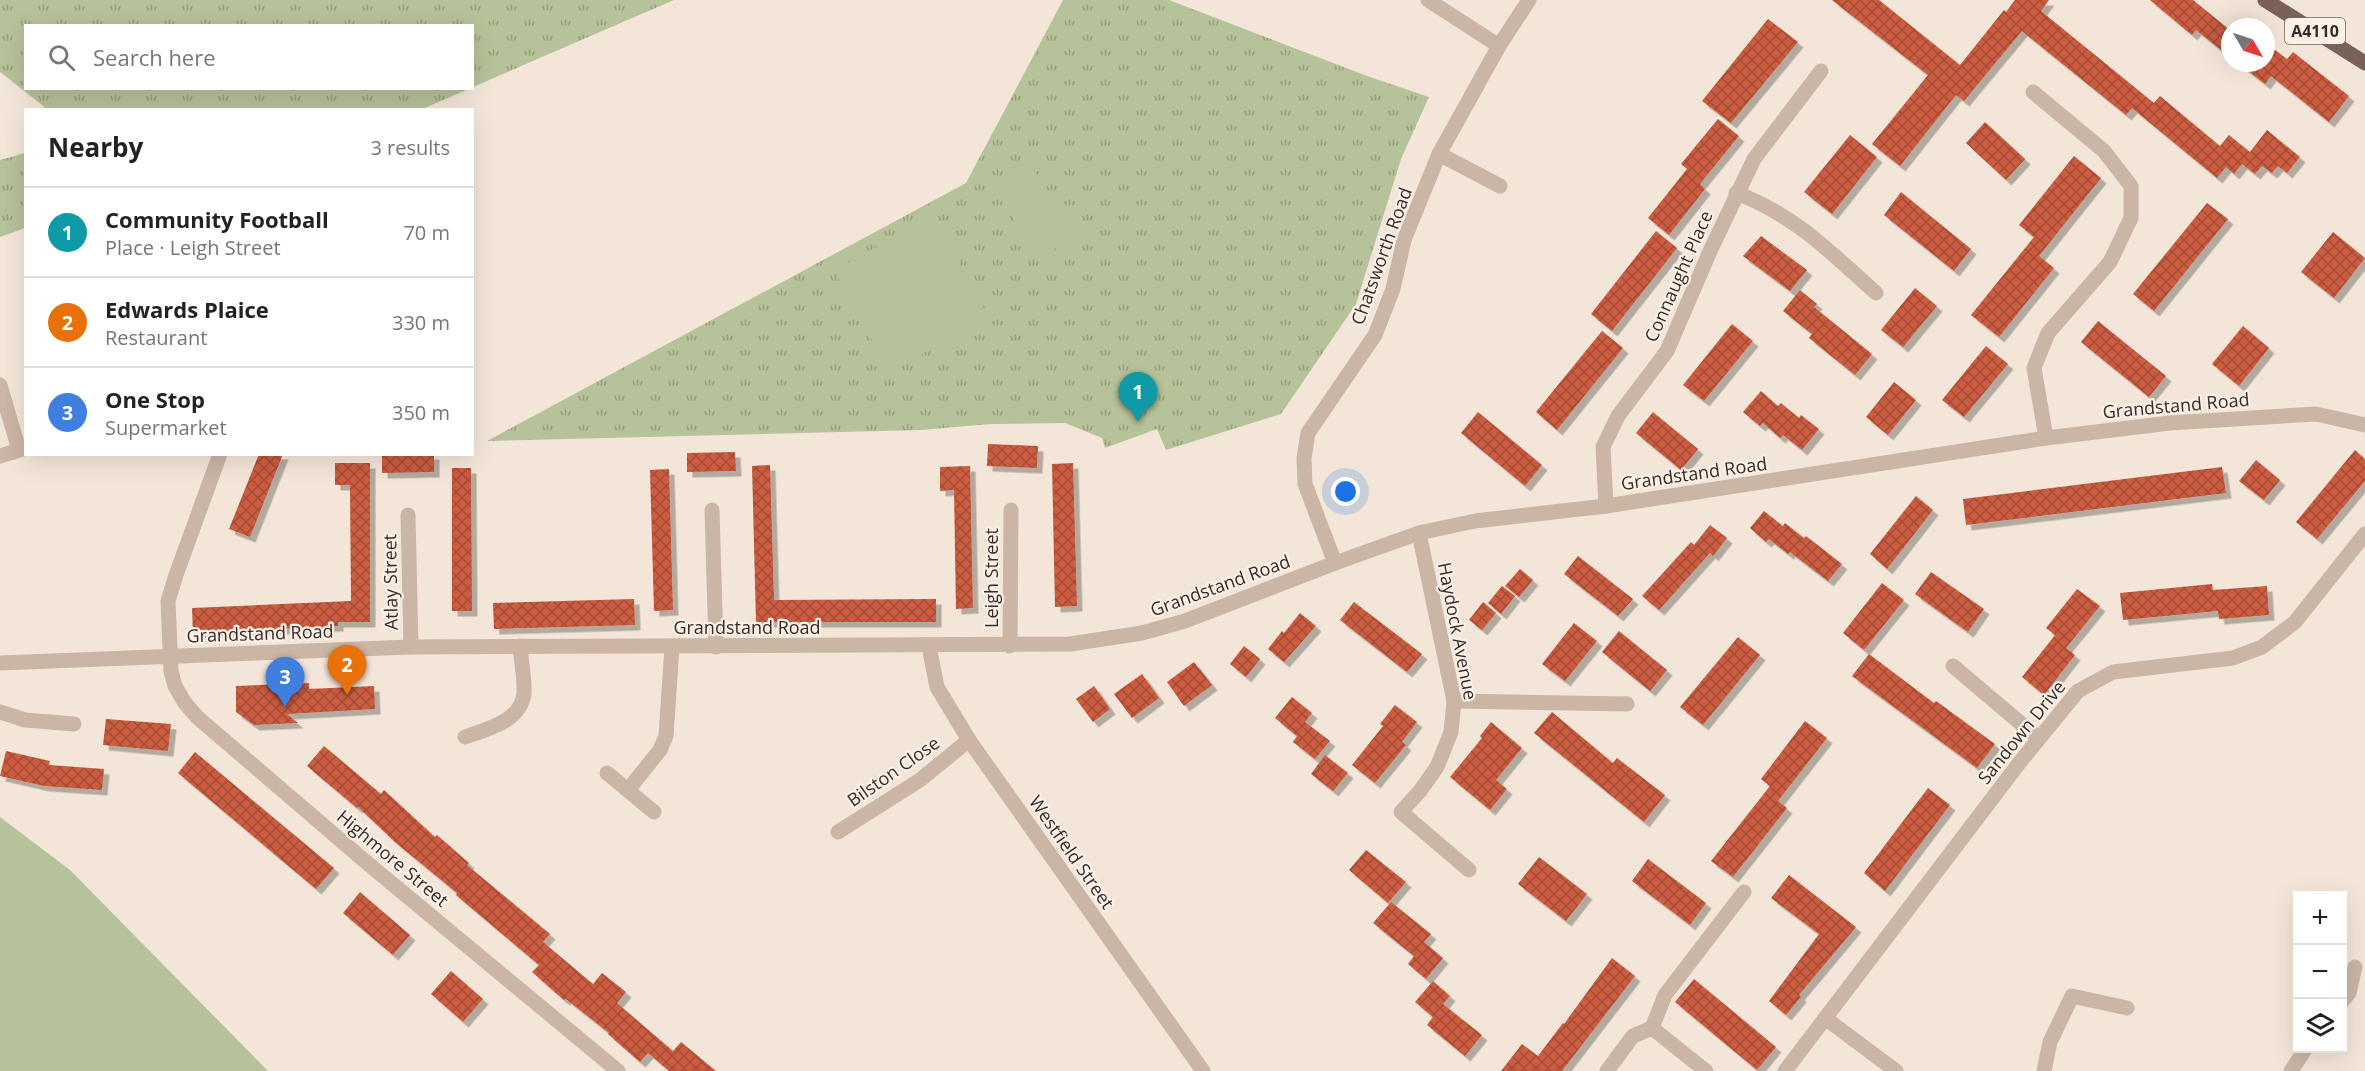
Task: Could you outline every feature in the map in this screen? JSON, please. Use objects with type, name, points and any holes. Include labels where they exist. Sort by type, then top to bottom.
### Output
[{"type":"main road","name":"A4110","points":[[2265,0],[2365,63]]},
{"type":"street","points":[[1428,0],[1500,46]]},
{"type":"street","name":"Chatsworth Road","points":[[1335,563],[1305,484],[1304,458],[1308,433],[1375,335],[1393,289],[1404,240],[1439,154],[1500,46],[1529,0]]},
{"type":"street","name":"Connaught Place","points":[[1606,506],[1603,447],[1618,416],[1667,351],[1736,193],[1754,159],[1821,71]]},
{"type":"street","points":[[2033,92],[2104,151],[2131,186],[2131,218],[2110,262],[2048,333],[2034,368],[2046,438]]},
{"type":"street","points":[[1439,154],[1500,186]]},
{"type":"street","points":[[1736,193],[1762,203],[1804,229],[1876,293]]},
{"type":"street","points":[[0,385],[22,449],[0,456]]},
{"type":"street","name":"Grandstand Road","points":[[0,663],[411,647],[1070,645],[1142,633],[1185,621],[1419,533],[1475,521],[1606,506],[2046,438],[2170,423],[2316,414],[2365,425]]},
{"type":"street","name":"Highmore Street","points":[[219,456],[168,601],[175,686],[185,703],[197,717],[366,862],[618,1071]]},
{"type":"street","points":[[712,510],[716,647]]},
{"type":"street","name":"Leigh Street","points":[[1010,646],[1011,510]]},
{"type":"street","name":"Atlay Street","points":[[408,515],[411,647]]},
{"type":"street","name":"Haydock Avenue","points":[[1419,533],[1454,700],[1451,732],[1437,767],[1401,812],[1469,870]]},
{"type":"street","name":"Sandown Drive","points":[[1785,1071],[2038,738],[2078,691],[2113,672],[2233,658],[2262,647],[2295,622],[2364,539]]},
{"type":"street","points":[[465,737],[503,723],[516,711],[524,695],[520,646]]},
{"type":"street","name":"Westfield Street","points":[[929,646],[937,687],[969,740],[1203,1071]]},
{"type":"street","points":[[628,790],[660,750],[666,736],[672,647]]},
{"type":"street","points":[[1953,666],[2038,738]]},
{"type":"street","points":[[1454,700],[1627,704]]},
{"type":"street","points":[[0,712],[26,720],[74,724]]},
{"type":"street","name":"Bilston Close","points":[[838,832],[920,780],[969,740]]},
{"type":"street","points":[[607,772],[654,812]]},
{"type":"street","points":[[1607,1071],[1633,1036],[1652,1028],[1665,995],[1744,892]]},
{"type":"street","points":[[2344,999],[2349,993],[2355,967]]},
{"type":"street","points":[[2044,1071],[2050,1042],[2072,996],[2127,1008]]},
{"type":"street","points":[[1825,1018],[1896,1071]]},
{"type":"street","points":[[1652,1028],[1706,1071]]},
{"type":"street","points":[[2291,1071],[2303,1053]]},
{"type":"green space","points":[[0,0],[674,0],[474,87],[474,24],[24,24],[24,90],[467,90],[425,108],[46,108],[0,72]]},
{"type":"green space","points":[[1063,0],[1169,0],[1367,76],[1429,97],[1401,159],[1356,304],[1281,414],[1166,450],[1157,429],[1105,448],[1102,438],[1065,423],[991,424],[921,430],[487,441],[966,183]]},
{"type":"green space","points":[[24,153],[24,228],[0,237],[0,160]]},
{"type":"green space","points":[[1029,162],[1077,234],[1040,259],[992,187]]},
{"type":"green space","points":[[934,216],[989,318],[889,372],[834,270]]},
{"type":"green space","points":[[0,817],[70,870],[268,1071],[0,1071]]},
{"type":"building","points":[[1832,0],[1879,0],[1960,65],[2004,10],[2006,12],[2015,0],[2049,0],[2041,11],[2154,103],[2160,96],[2220,146],[2229,135],[2250,152],[2267,130],[2300,157],[2287,173],[2278,166],[2272,173],[2262,166],[2255,174],[2242,164],[2234,174],[2226,167],[2217,178],[2132,108],[2126,115],[2022,31],[1964,101],[1956,95],[1900,166],[1872,144],[1928,75]]},
{"type":"building","points":[[2150,0],[2193,0],[2221,23],[2221,50],[2196,30],[2192,35]]},
{"type":"building","points":[[1768,19],[1798,42],[1731,123],[1702,101]]},
{"type":"building","points":[[2275,50],[2287,59],[2293,52],[2349,96],[2329,122],[2271,76],[2265,84],[2250,72],[2275,72]]},
{"type":"building","points":[[1718,119],[1739,136],[1700,184],[1705,189],[1669,235],[1648,218],[1687,169],[1681,164]]},
{"type":"building","points":[[1985,122],[2025,159],[2006,180],[1966,143]]},
{"type":"building","points":[[1850,135],[1877,157],[1832,214],[1804,192]]},
{"type":"building","points":[[2074,156],[2101,178],[2039,256],[2054,268],[1999,337],[1971,315],[2034,237],[2019,225]]},
{"type":"building","points":[[1901,192],[1971,249],[1954,271],[1884,215]]},
{"type":"building","points":[[2207,203],[2228,219],[2154,311],[2133,294]]},
{"type":"building","points":[[1656,231],[1677,248],[1612,331],[1591,314]]},
{"type":"building","points":[[2333,232],[2365,258],[2334,298],[2301,272]]},
{"type":"building","points":[[1761,236],[1807,270],[1790,291],[1743,256]]},
{"type":"building","points":[[1915,288],[1937,306],[1903,347],[1881,330]]},
{"type":"building","points":[[1800,290],[1817,304],[1814,307],[1872,354],[1855,375],[1809,338],[1812,334],[1783,311]]},
{"type":"building","points":[[2098,321],[2166,376],[2149,397],[2081,342]]},
{"type":"building","points":[[1732,324],[1753,341],[1704,401],[1683,385]]},
{"type":"building","points":[[2243,326],[2269,348],[2239,386],[2212,364]]},
{"type":"building","points":[[1602,331],[1623,348],[1557,430],[1536,412]]},
{"type":"building","points":[[1986,346],[2008,364],[1964,417],[1942,400]]},
{"type":"building","points":[[1894,382],[1916,400],[1888,435],[1866,417]]},
{"type":"building","points":[[1761,391],[1778,406],[1781,403],[1799,418],[1801,415],[1819,429],[1802,450],[1783,435],[1780,438],[1763,423],[1760,426],[1743,412]]},
{"type":"building","points":[[1478,412],[1542,465],[1525,486],[1461,433]]},
{"type":"building","points":[[1653,412],[1698,449],[1681,470],[1636,433]]},
{"type":"building","points":[[988,444],[1038,446],[1037,468],[987,466]]},
{"type":"building","points":[[2355,450],[2365,459],[2365,481],[2317,539],[2296,522]]},
{"type":"building","points":[[735,452],[736,471],[687,472],[687,453]]},
{"type":"building","points":[[258,456],[282,456],[250,537],[229,529]]},
{"type":"building","points":[[382,456],[434,456],[434,472],[382,473]]},
{"type":"building","points":[[2256,460],[2280,480],[2264,500],[2239,481]]},
{"type":"building","points":[[335,463],[370,463],[370,622],[338,622],[338,626],[193,633],[192,608],[351,601],[350,485],[335,485]]},
{"type":"building","points":[[1073,463],[1077,606],[1055,607],[1052,464]]},
{"type":"building","points":[[770,465],[774,600],[936,599],[936,622],[756,622],[752,466]]},
{"type":"building","points":[[970,466],[973,608],[956,609],[954,490],[940,491],[940,467]]},
{"type":"building","points":[[2222,467],[2226,493],[1966,525],[1963,499]]},
{"type":"building","points":[[452,468],[471,468],[472,611],[452,611]]},
{"type":"building","points":[[669,469],[673,610],[654,611],[650,470]]},
{"type":"building","points":[[1916,496],[1933,510],[1887,569],[1870,554]]},
{"type":"building","points":[[1764,511],[1783,526],[1785,523],[1804,538],[1806,536],[1842,564],[1828,581],[1790,552],[1788,554],[1769,539],[1766,542],[1750,528]]},
{"type":"building","points":[[1710,525],[1727,538],[1713,556],[1710,553],[1659,610],[1642,596],[1691,542],[1694,545]]},
{"type":"building","points":[[1578,556],[1633,599],[1618,616],[1564,574]]},
{"type":"building","points":[[1520,569],[1533,580],[1519,597],[1505,586]]},
{"type":"building","points":[[1931,572],[1984,609],[1968,632],[1915,594]]},
{"type":"building","points":[[1882,583],[1904,600],[1864,650],[1843,633]]},
{"type":"building","points":[[2212,584],[2213,590],[2267,586],[2269,615],[2219,619],[2218,611],[2123,620],[2120,593]]},
{"type":"building","points":[[1502,586],[1515,596],[1501,614],[1488,603]]},
{"type":"building","points":[[2077,589],[2100,606],[2066,648],[2075,655],[2044,695],[2022,677],[2055,635],[2046,628]]},
{"type":"building","points":[[634,599],[635,625],[494,629],[493,603]]},
{"type":"building","points":[[1354,602],[1422,654],[1407,672],[1340,620]]},
{"type":"building","points":[[1483,602],[1496,613],[1482,630],[1469,620]]},
{"type":"building","points":[[1300,613],[1316,626],[1284,662],[1268,649]]},
{"type":"building","points":[[1574,623],[1597,641],[1565,681],[1542,664]]},
{"type":"building","points":[[1619,631],[1667,670],[1650,691],[1602,652]]},
{"type":"building","points":[[1738,637],[1760,655],[1703,725],[1680,707]]},
{"type":"building","points":[[1244,646],[1260,659],[1246,677],[1230,664]]},
{"type":"building","points":[[1869,654],[1934,703],[1936,701],[1995,744],[1977,768],[1852,676]]},
{"type":"building","points":[[1194,662],[1212,685],[1184,706],[1167,682]]},
{"type":"building","points":[[1142,674],[1159,698],[1132,718],[1114,694]]},
{"type":"building","points":[[309,683],[309,689],[374,686],[375,709],[287,714],[298,723],[254,725],[236,712],[236,686]]},
{"type":"building","points":[[1094,686],[1110,709],[1093,722],[1076,699]]},
{"type":"building","points":[[1292,697],[1312,713],[1305,722],[1330,741],[1315,759],[1293,742],[1297,736],[1275,718]]},
{"type":"building","points":[[1395,705],[1417,722],[1402,742],[1406,745],[1375,783],[1352,765],[1383,726],[1380,724]]},
{"type":"building","points":[[1552,712],[1613,763],[1617,758],[1665,795],[1644,822],[1534,733]]},
{"type":"building","points":[[106,719],[171,724],[168,751],[103,745]]},
{"type":"building","points":[[1805,721],[1827,738],[1778,801],[1787,808],[1733,877],[1711,861],[1770,786],[1761,779]]},
{"type":"building","points":[[1491,722],[1522,748],[1496,780],[1507,789],[1490,810],[1450,777],[1482,738],[1480,736]]},
{"type":"building","points":[[324,746],[381,794],[384,790],[435,837],[437,835],[469,863],[467,865],[550,934],[543,942],[593,984],[602,973],[626,992],[617,1003],[673,1051],[681,1042],[716,1071],[669,1071],[648,1053],[640,1062],[609,1033],[566,999],[564,1000],[532,972],[539,965],[395,842],[358,807],[307,766]]},
{"type":"building","points":[[6,751],[50,761],[49,765],[104,769],[102,790],[44,786],[0,776]]},
{"type":"building","points":[[195,752],[334,868],[316,889],[178,773]]},
{"type":"building","points":[[1325,755],[1348,773],[1333,791],[1311,774]]},
{"type":"building","points":[[1928,788],[1950,805],[1885,891],[1864,873]]},
{"type":"building","points":[[1366,850],[1406,882],[1388,903],[1349,870]]},
{"type":"building","points":[[1539,857],[1587,894],[1566,921],[1518,884]]},
{"type":"building","points":[[1648,859],[1706,903],[1690,925],[1632,881]]},
{"type":"building","points":[[1789,875],[1856,927],[1799,995],[1801,997],[1786,1015],[1769,1001],[1819,934],[1771,898]]},
{"type":"building","points":[[360,892],[410,935],[393,955],[343,913]]},
{"type":"building","points":[[1391,902],[1431,934],[1424,942],[1443,958],[1426,979],[1408,964],[1414,956],[1373,923]]},
{"type":"building","points":[[1612,958],[1635,976],[1562,1071],[1501,1071],[1522,1044],[1538,1056]]},
{"type":"building","points":[[451,971],[483,999],[463,1022],[431,994]]},
{"type":"building","points":[[1694,979],[1776,1047],[1757,1070],[1675,1002]]},
{"type":"building","points":[[1433,981],[1450,996],[1443,1004],[1482,1035],[1465,1056],[1427,1025],[1433,1017],[1415,1002]]},
{"type":"place","name":"Community Football","points":[[1138,422]]},
{"type":"place","name":"Edwards Plaice","points":[[347,695]]},
{"type":"place","name":"One Stop","points":[[285,707]]}]
